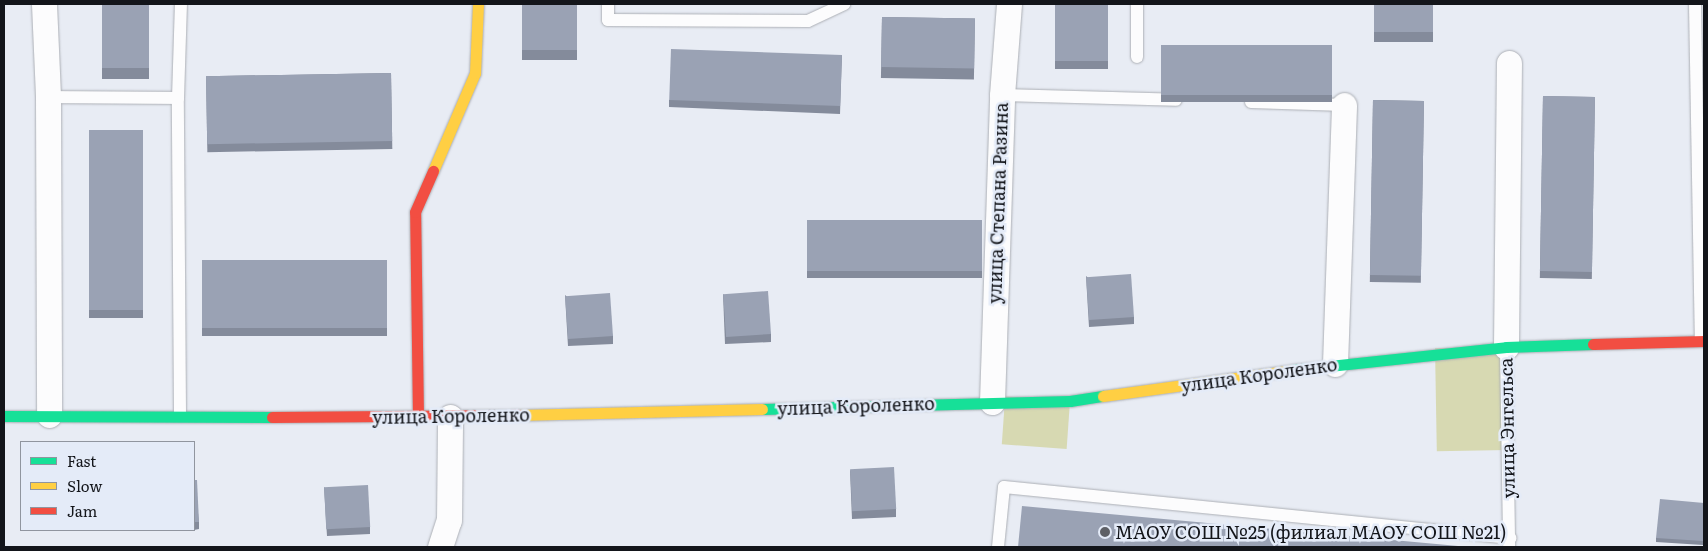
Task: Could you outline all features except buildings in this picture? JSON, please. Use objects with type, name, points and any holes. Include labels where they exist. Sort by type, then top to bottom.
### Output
[{"type":"street","points":[[44,4],[48,97],[49,415]]},
{"type":"street","points":[[418,418],[416,212],[475,73],[478,4]]},
{"type":"street","name":"улица Степана Разина","points":[[992,402],[1002,95],[1009,4]]},
{"type":"street","points":[[1506,347],[1509,63]]},
{"type":"street","points":[[1335,364],[1344,105]]},
{"type":"street","name":"улица Короленко","points":[[4,416],[180,414],[450,418],[1070,401],[1335,364],[1506,347],[1703,341]]},
{"type":"street","points":[[440,547],[449,520],[450,418]]},
{"type":"lane","points":[[180,414],[178,98],[181,4]]},
{"type":"lane","points":[[608,4],[608,20],[788,21],[808,21],[844,4]]},
{"type":"lane","points":[[1137,4],[1137,57]]},
{"type":"lane","points":[[1695,4],[1703,341]]},
{"type":"lane","points":[[1002,95],[1194,101]]},
{"type":"lane","points":[[48,97],[178,98]]},
{"type":"lane","points":[[1234,102],[1344,105]]},
{"type":"lane","name":"улица Энгельса","points":[[1506,347],[1509,543]]},
{"type":"lane","points":[[998,547],[1004,486],[1509,543]]},
{"type":"green space","points":[[1506,347],[1508,450],[1437,451],[1435,348]]},
{"type":"green space","points":[[1005,396],[1070,401],[1067,449],[1002,444]]},
{"type":"traffic: fast","points":[[1292,370],[1506,347],[1593,344]]},
{"type":"traffic: fast","points":[[762,409],[1070,401],[1103,396]]},
{"type":"traffic: fast","points":[[4,416],[272,417]]},
{"type":"traffic: slow","points":[[433,171],[475,73],[478,4]]},
{"type":"traffic: slow","points":[[1103,396],[1292,370]]},
{"type":"traffic: slow","points":[[518,415],[762,409]]},
{"type":"traffic: jam","points":[[418,417],[415,212],[433,171]]},
{"type":"traffic: jam","points":[[1593,344],[1704,341]]},
{"type":"traffic: jam","points":[[272,417],[518,415]]},
{"type":"place","name":"МАОУ СОШ №25 (филиал МАОУ СОШ №21)","points":[[1105,532]]}]
